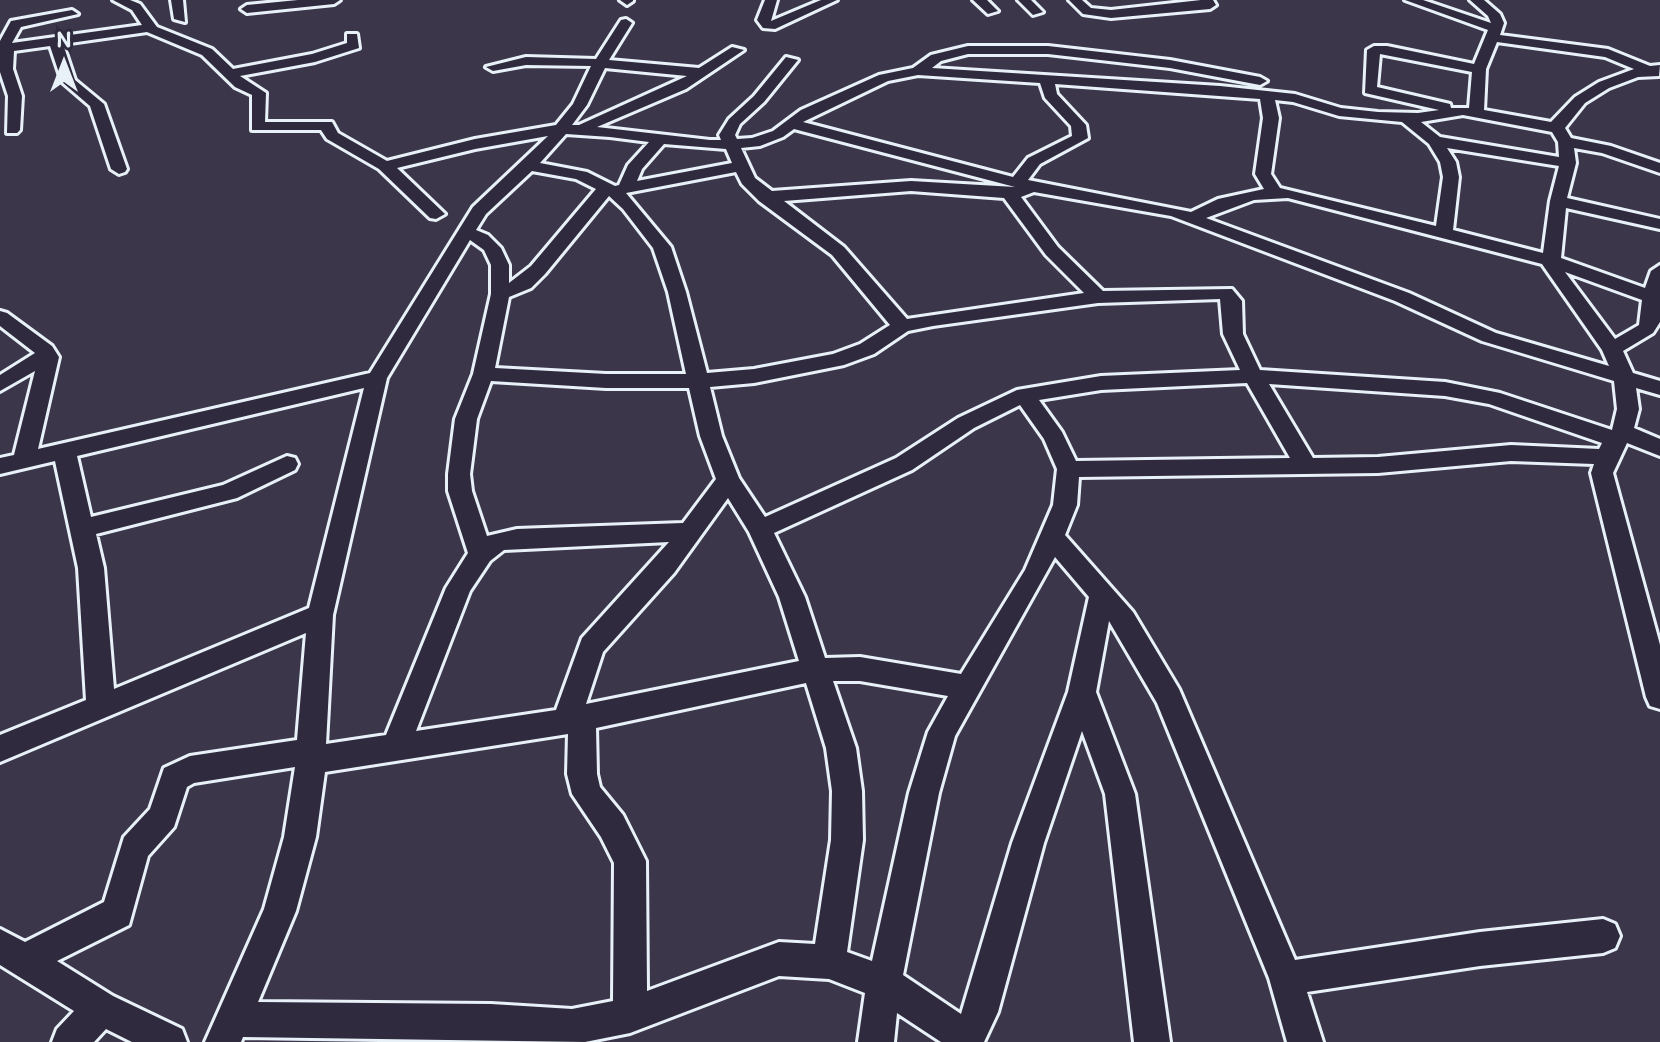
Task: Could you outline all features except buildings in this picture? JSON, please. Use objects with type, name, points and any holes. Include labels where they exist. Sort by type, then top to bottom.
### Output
[{"type":"street","points":[[119,0],[136,7],[150,28]]},
{"type":"street","points":[[177,0],[180,19]]},
{"type":"street","points":[[239,6],[334,0]]},
{"type":"street","points":[[771,0],[763,20],[768,25],[775,25],[831,0]]},
{"type":"street","points":[[979,0],[992,11]]},
{"type":"street","points":[[1024,0],[1037,12]]},
{"type":"street","points":[[1076,1],[1095,0]]},
{"type":"street","points":[[1076,1],[1087,11],[1111,14],[1210,5],[1207,0]]},
{"type":"street","points":[[1411,0],[1496,33],[1608,53],[1657,72]]},
{"type":"street","points":[[1469,112],[1479,69],[1496,33],[1494,14],[1476,0]]},
{"type":"street","points":[[12,130],[3,49],[16,24],[72,14]]},
{"type":"street","points":[[626,23],[601,61],[569,129],[531,166],[488,201],[464,232],[377,378],[320,615],[308,798],[287,889],[228,1030],[488,1032],[572,1027],[630,1015],[779,959],[829,962],[884,983],[957,1032],[971,1030],[981,1012],[1028,843],[1082,692],[1103,594]]},
{"type":"street","points":[[3,49],[150,28],[207,52],[240,84],[259,93],[257,127],[323,123],[337,140],[385,166],[409,185],[436,214]]},
{"type":"street","points":[[231,74],[315,58],[354,45],[352,37]]},
{"type":"street","points":[[55,40],[69,82],[97,104],[119,169]]},
{"type":"street","points":[[385,166],[475,144],[569,129],[653,99],[703,73],[737,50]]},
{"type":"street","points":[[918,71],[936,58],[968,50],[1086,53],[1252,79],[1295,98],[1351,114],[1406,118],[1469,112]]},
{"type":"street","points":[[1479,69],[1374,50],[1370,90],[1469,112],[1563,144]]},
{"type":"street","points":[[791,60],[759,99],[734,122],[727,135],[748,181],[838,251],[902,326]]},
{"type":"street","points":[[493,67],[526,61],[601,61],[703,73]]},
{"type":"street","points":[[569,129],[733,146],[771,137],[806,113],[884,78],[918,71],[1295,98]]},
{"type":"street","points":[[1657,72],[1616,79],[1591,93],[1566,114],[1552,270],[1612,349],[1624,377],[1628,409],[1602,473],[1652,634],[1660,697]]},
{"type":"street","points":[[1014,188],[1034,161],[1080,138],[1078,125],[1050,95],[1046,78]]},
{"type":"street","points":[[1267,95],[1271,118],[1263,174],[1274,193]]},
{"type":"street","points":[[1406,118],[1435,141],[1448,162],[1451,177],[1444,234]]},
{"type":"street","points":[[791,124],[1014,188],[1052,251],[1098,297]]},
{"type":"street","points":[[500,294],[524,284],[660,139]]},
{"type":"street","points":[[1435,141],[1563,144],[1605,149],[1660,168]]},
{"type":"street","points":[[531,166],[569,172],[615,189],[662,247],[711,436],[728,480],[760,529],[792,597],[834,725],[847,791],[847,840],[829,962]]},
{"type":"street","points":[[615,189],[741,166]]},
{"type":"street","points":[[765,197],[911,186],[1041,189],[1138,204],[1192,218],[1402,297],[1489,337],[1660,388]]},
{"type":"street","points":[[1192,218],[1224,203],[1274,193],[1302,195],[1552,261],[1656,299]]},
{"type":"street","points":[[1558,201],[1660,224]]},
{"type":"street","points":[[464,232],[482,239],[492,248],[500,265],[500,294],[483,374],[466,419],[459,474],[460,491],[481,554]]},
{"type":"street","points":[[1612,349],[1646,329],[1651,321],[1660,271]]},
{"type":"street","points":[[483,374],[606,381],[699,381],[791,371],[867,349],[902,326],[1008,307],[1098,297],[1225,293],[1232,301],[1234,340],[1307,467]]},
{"type":"street","points":[[0,317],[48,354]]},
{"type":"street","points":[[0,384],[48,354]]},
{"type":"street","points":[[24,459],[48,354]]},
{"type":"street","points":[[760,529],[904,464],[966,423],[1024,395],[1101,383],[1254,376],[1355,381],[1457,391],[1492,398],[1615,443]]},
{"type":"street","points":[[0,466],[377,378]]},
{"type":"street","points":[[876,1042],[884,983],[927,779],[942,732],[1036,573],[1054,539],[1065,505],[1068,469],[1054,437],[1024,395]]},
{"type":"street","points":[[1068,469],[1378,465],[1615,443],[1660,448]]},
{"type":"street","points":[[64,449],[91,568],[101,707]]},
{"type":"street","points":[[81,529],[229,492],[287,464]]},
{"type":"street","points":[[630,1015],[630,861],[612,826],[587,794],[575,720],[591,646],[665,566],[728,480]]},
{"type":"street","points":[[396,746],[459,588],[481,554],[497,542],[517,538],[690,532]]},
{"type":"street","points":[[1054,539],[1124,620],[1169,698],[1286,978],[1305,1042]]},
{"type":"street","points":[[0,749],[320,615]]},
{"type":"street","points":[[13,952],[117,913],[135,848],[163,817],[175,778],[190,770],[396,746],[575,720],[814,670],[860,669],[966,687]]},
{"type":"street","points":[[1082,692],[1120,794],[1152,1042]]},
{"type":"street","points":[[1286,978],[1494,947],[1603,936]]},
{"type":"street","points":[[13,952],[101,1008],[169,1042]]},
{"type":"street","points":[[70,1042],[101,1008]]}]
